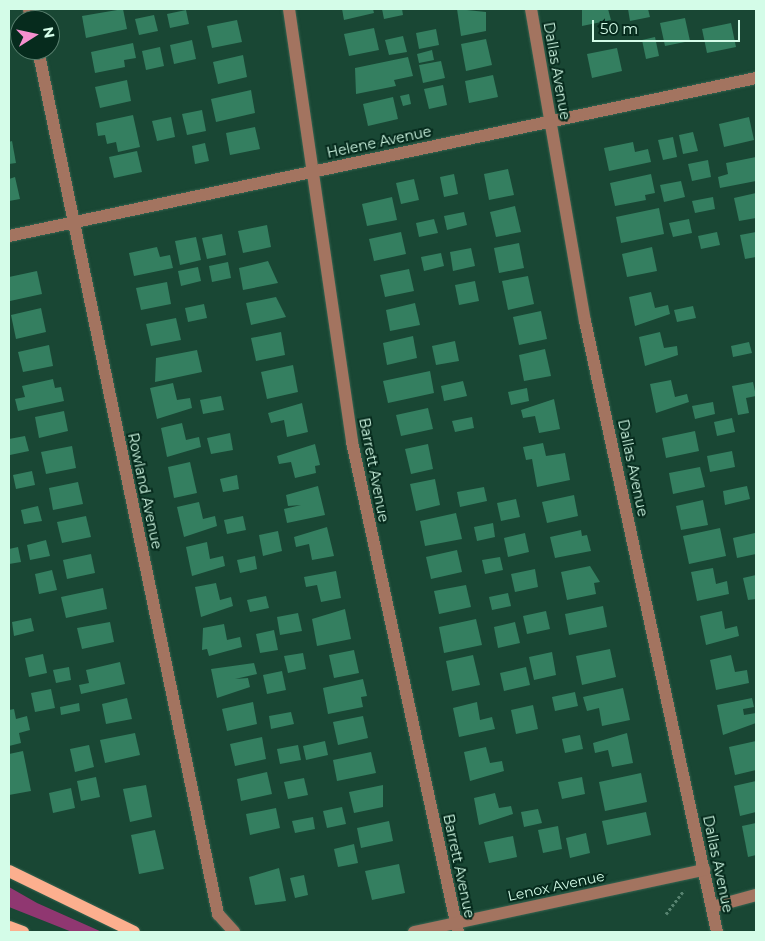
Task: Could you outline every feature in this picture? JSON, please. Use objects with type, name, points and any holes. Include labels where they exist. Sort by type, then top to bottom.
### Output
[{"type":"main road","points":[[9,871],[134,932]]},
{"type":"main road","points":[[9,927],[23,932]]},
{"type":"street","name":"Barrett Avenue","points":[[288,9],[310,172],[352,442],[457,927]]},
{"type":"street","name":"Dallas Avenue","points":[[531,9],[585,321],[717,932]]},
{"type":"street","name":"Rowland Avenue","points":[[40,60],[218,914],[234,932]]},
{"type":"street","name":"Helene Avenue","points":[[9,236],[756,78]]},
{"type":"street","name":"Lenox Avenue","points":[[414,932],[457,927],[704,870]]},
{"type":"street","points":[[712,907],[756,894]]},
{"type":"path","points":[[666,914],[678,903],[685,888]]},
{"type":"shaded area","points":[[9,887],[37,903],[102,932],[72,932],[9,907]]},
{"type":"building","points":[[123,9],[127,29],[86,38],[82,16]]},
{"type":"building","points":[[342,9],[373,9],[374,13],[344,20]]},
{"type":"building","points":[[382,9],[402,9],[403,15],[384,19]]},
{"type":"building","points":[[457,9],[486,12],[486,31],[461,36]]},
{"type":"building","points":[[582,9],[608,9],[611,20],[582,26]]},
{"type":"building","points":[[628,9],[648,9],[650,17],[630,21]]},
{"type":"building","points":[[186,10],[189,24],[170,28],[167,14]]},
{"type":"building","points":[[154,15],[158,31],[139,35],[135,19]]},
{"type":"building","points":[[685,18],[690,41],[665,46],[660,23]]},
{"type":"building","points":[[237,20],[242,42],[212,48],[207,26]]},
{"type":"building","points":[[731,23],[736,47],[707,53],[702,29]]},
{"type":"building","points":[[374,28],[379,50],[349,56],[344,34]]},
{"type":"building","points":[[436,29],[439,45],[419,49],[416,33]]},
{"type":"building","points":[[403,36],[407,52],[389,55],[385,40]]},
{"type":"building","points":[[655,37],[659,56],[646,59],[642,40]]},
{"type":"building","points":[[486,39],[492,65],[466,71],[461,44]]},
{"type":"building","points":[[192,40],[196,59],[174,64],[170,45]]},
{"type":"building","points":[[133,43],[136,58],[124,60],[125,67],[95,73],[91,52]]},
{"type":"building","points":[[160,47],[164,66],[146,70],[142,51]]},
{"type":"building","points":[[617,48],[622,71],[592,78],[587,54]]},
{"type":"building","points":[[432,50],[434,60],[419,63],[417,54]]},
{"type":"building","points":[[243,55],[247,77],[218,84],[213,62]]},
{"type":"building","points":[[408,57],[413,76],[394,80],[396,86],[356,94],[355,68]]},
{"type":"building","points":[[441,61],[445,78],[423,83],[419,65]]},
{"type":"building","points":[[493,75],[498,97],[469,103],[465,81]]},
{"type":"building","points":[[127,80],[131,101],[100,108],[95,87]]},
{"type":"building","points":[[443,85],[447,105],[429,109],[424,89]]},
{"type":"building","points":[[251,90],[255,113],[216,122],[211,99]]},
{"type":"building","points":[[409,94],[411,104],[403,106],[400,96]]},
{"type":"building","points":[[393,97],[398,119],[368,126],[363,104]]},
{"type":"building","points":[[202,110],[206,131],[187,135],[182,114]]},
{"type":"building","points":[[133,115],[140,147],[118,152],[116,142],[107,144],[105,135],[98,136],[96,123]]},
{"type":"building","points":[[171,117],[175,137],[157,141],[152,121]]},
{"type":"building","points":[[749,117],[754,140],[724,147],[719,124]]},
{"type":"building","points":[[255,127],[260,149],[230,155],[226,133]]},
{"type":"building","points":[[693,132],[698,151],[683,154],[679,135]]},
{"type":"building","points":[[673,137],[677,157],[663,160],[658,140]]},
{"type":"building","points":[[12,141],[16,163],[9,164],[9,142]]},
{"type":"building","points":[[633,142],[635,152],[648,149],[651,162],[609,171],[604,148]]},
{"type":"building","points":[[205,143],[209,161],[195,164],[192,146]]},
{"type":"building","points":[[137,151],[142,172],[114,178],[109,157]]},
{"type":"building","points":[[756,157],[756,181],[720,188],[718,177],[728,174],[726,163]]},
{"type":"building","points":[[708,160],[711,177],[692,181],[688,164]]},
{"type":"building","points":[[508,169],[514,195],[489,200],[484,174]]},
{"type":"building","points":[[454,174],[458,194],[444,197],[440,177]]},
{"type":"building","points":[[651,174],[655,193],[645,195],[646,200],[615,206],[610,183]]},
{"type":"building","points":[[15,177],[20,199],[9,201],[9,179]]},
{"type":"building","points":[[414,179],[419,200],[401,204],[396,183]]},
{"type":"building","points":[[681,181],[685,197],[664,202],[660,185]]},
{"type":"building","points":[[756,193],[756,218],[739,221],[734,198]]},
{"type":"building","points":[[392,197],[397,220],[367,226],[362,204]]},
{"type":"building","points":[[713,197],[715,209],[695,213],[692,201]]},
{"type":"building","points":[[515,206],[521,232],[496,237],[490,212]]},
{"type":"building","points":[[659,208],[664,234],[621,243],[616,217]]},
{"type":"building","points":[[464,212],[467,225],[447,230],[444,216]]},
{"type":"building","points":[[434,219],[438,233],[419,237],[416,223]]},
{"type":"building","points":[[689,219],[692,233],[673,237],[669,223]]},
{"type":"building","points":[[267,225],[271,247],[243,253],[238,231]]},
{"type":"building","points":[[401,232],[406,254],[374,261],[369,239]]},
{"type":"building","points":[[717,232],[720,245],[701,249],[698,236]]},
{"type":"building","points":[[756,232],[756,257],[745,259],[740,235]]},
{"type":"building","points":[[222,234],[226,255],[207,259],[202,238]]},
{"type":"building","points":[[196,237],[201,260],[180,265],[175,241]]},
{"type":"building","points":[[519,243],[524,268],[499,273],[494,248]]},
{"type":"building","points":[[157,247],[160,257],[170,255],[173,268],[134,276],[129,253]]},
{"type":"building","points":[[652,247],[657,271],[627,277],[622,254]]},
{"type":"building","points":[[471,248],[475,266],[453,271],[450,252]]},
{"type":"building","points":[[441,253],[444,266],[424,271],[421,257]]},
{"type":"building","points":[[268,261],[278,283],[243,290],[239,268]]},
{"type":"building","points":[[228,262],[231,278],[212,282],[209,266]]},
{"type":"building","points":[[198,267],[201,281],[181,286],[178,271]]},
{"type":"building","points":[[409,269],[414,291],[385,297],[380,275]]},
{"type":"building","points":[[37,271],[42,294],[10,301],[9,277]]},
{"type":"building","points":[[528,276],[534,304],[508,310],[502,281]]},
{"type":"building","points":[[475,281],[479,301],[459,305],[455,285]]},
{"type":"building","points":[[167,282],[171,304],[141,310],[136,288]]},
{"type":"building","points":[[651,292],[655,308],[668,305],[670,314],[635,326],[629,297]]},
{"type":"building","points":[[276,297],[286,317],[251,325],[246,303]]},
{"type":"building","points":[[415,303],[420,325],[390,331],[386,310]]},
{"type":"building","points":[[204,304],[207,318],[188,322],[185,308]]},
{"type":"building","points":[[693,306],[696,318],[677,322],[674,310]]},
{"type":"building","points":[[41,308],[46,332],[16,339],[11,315]]},
{"type":"building","points":[[541,311],[547,339],[519,345],[513,317]]},
{"type":"building","points":[[176,318],[181,340],[151,346],[146,324]]},
{"type":"building","points":[[281,332],[285,355],[256,361],[251,338]]},
{"type":"building","points":[[660,332],[664,348],[677,346],[678,355],[645,366],[639,337]]},
{"type":"building","points":[[413,336],[417,358],[387,365],[383,343]]},
{"type":"building","points":[[455,341],[459,361],[436,365],[432,346]]},
{"type":"building","points":[[749,342],[752,353],[733,357],[731,346]]},
{"type":"building","points":[[49,345],[53,366],[23,372],[18,352]]},
{"type":"building","points":[[545,349],[551,376],[524,381],[519,355]]},
{"type":"building","points":[[197,350],[202,372],[155,382],[156,358]]},
{"type":"building","points":[[293,365],[298,392],[267,399],[261,372]]},
{"type":"building","points":[[430,371],[434,393],[388,403],[383,381]]},
{"type":"building","points":[[53,379],[55,388],[61,387],[64,401],[18,411],[15,399],[25,397],[22,386]]},
{"type":"building","points":[[671,380],[675,397],[687,394],[689,402],[656,413],[650,384]]},
{"type":"building","points":[[463,381],[467,396],[444,401],[441,386]]},
{"type":"building","points":[[753,382],[756,396],[746,398],[749,413],[738,415],[732,386]]},
{"type":"building","points":[[173,383],[177,400],[190,398],[192,408],[157,419],[150,388]]},
{"type":"building","points":[[527,388],[529,401],[511,405],[508,392]]},
{"type":"building","points":[[221,396],[224,410],[203,414],[200,400]]},
{"type":"building","points":[[554,399],[560,429],[539,433],[535,416],[523,418],[521,410]]},
{"type":"building","points":[[713,402],[715,414],[695,419],[692,406]]},
{"type":"building","points":[[302,403],[308,432],[287,437],[284,420],[271,423],[268,413]]},
{"type":"building","points":[[428,408],[433,429],[401,436],[396,415]]},
{"type":"building","points":[[64,411],[68,431],[39,438],[35,417]]},
{"type":"building","points":[[472,417],[474,428],[455,432],[452,421]]},
{"type":"building","points":[[732,418],[735,432],[717,436],[714,422]]},
{"type":"building","points":[[182,423],[186,440],[199,437],[201,447],[167,457],[161,428]]},
{"type":"building","points":[[695,431],[699,451],[666,458],[662,438]]},
{"type":"building","points":[[230,433],[233,450],[211,454],[207,438]]},
{"type":"building","points":[[25,436],[29,451],[10,455],[9,439]]},
{"type":"building","points":[[543,443],[546,456],[565,453],[570,480],[537,487],[532,459],[526,460],[523,447]]},
{"type":"building","points":[[315,444],[320,465],[315,466],[316,473],[295,478],[291,462],[279,464],[277,456]]},
{"type":"building","points":[[428,444],[433,469],[411,474],[405,449]]},
{"type":"building","points":[[72,446],[76,468],[46,474],[41,452]]},
{"type":"building","points":[[732,451],[735,467],[710,472],[707,456]]},
{"type":"building","points":[[190,462],[197,493],[174,498],[168,467]]},
{"type":"building","points":[[700,467],[705,487],[673,494],[669,473]]},
{"type":"building","points":[[32,471],[35,485],[16,489],[13,475]]},
{"type":"building","points":[[237,475],[239,489],[223,492],[220,479]]},
{"type":"building","points":[[435,479],[440,505],[416,511],[410,484]]},
{"type":"building","points":[[78,482],[83,504],[53,510],[49,488]]},
{"type":"building","points":[[318,486],[325,515],[287,523],[284,509],[301,505],[288,506],[286,495]]},
{"type":"building","points":[[747,486],[750,499],[725,505],[723,491]]},
{"type":"building","points":[[484,487],[487,501],[460,507],[457,492]]},
{"type":"building","points":[[574,495],[578,516],[547,523],[542,502]]},
{"type":"building","points":[[516,499],[520,517],[501,521],[497,503]]},
{"type":"building","points":[[703,500],[708,525],[681,530],[676,506]]},
{"type":"building","points":[[199,502],[203,519],[215,516],[217,526],[184,537],[177,507]]},
{"type":"building","points":[[38,506],[42,521],[24,524],[21,510]]},
{"type":"building","points":[[456,513],[462,539],[425,546],[420,521]]},
{"type":"building","points":[[86,516],[91,537],[62,543],[57,522]]},
{"type":"building","points":[[243,516],[246,530],[227,534],[224,520]]},
{"type":"building","points":[[493,523],[495,537],[477,541],[474,527]]},
{"type":"building","points":[[327,527],[334,556],[312,560],[309,544],[296,547],[294,537]]},
{"type":"building","points":[[720,528],[726,556],[689,564],[683,536]]},
{"type":"building","points":[[581,530],[582,536],[587,535],[591,551],[555,558],[550,537]]},
{"type":"building","points":[[278,531],[282,551],[263,556],[259,535]]},
{"type":"building","points":[[525,533],[529,552],[508,557],[504,538]]},
{"type":"building","points":[[755,533],[756,554],[737,558],[733,538]]},
{"type":"building","points":[[46,540],[50,556],[30,560],[27,545]]},
{"type":"building","points":[[207,542],[210,559],[223,556],[225,566],[192,576],[186,547]]},
{"type":"building","points":[[18,547],[21,562],[9,564],[9,549]]},
{"type":"building","points":[[457,550],[462,572],[431,579],[426,557]]},
{"type":"building","points":[[91,554],[95,573],[67,579],[63,560]]},
{"type":"building","points":[[255,556],[257,569],[240,573],[237,560]]},
{"type":"building","points":[[500,557],[503,570],[485,574],[482,560]]},
{"type":"building","points":[[590,566],[600,582],[594,583],[596,594],[567,600],[561,572]]},
{"type":"building","points":[[713,568],[716,584],[727,581],[729,594],[697,601],[691,572]]},
{"type":"building","points":[[535,569],[538,587],[515,592],[511,574]]},
{"type":"building","points":[[52,570],[57,590],[39,594],[35,574]]},
{"type":"building","points":[[336,571],[341,598],[321,602],[317,585],[306,587],[304,577]]},
{"type":"building","points":[[756,575],[756,599],[748,600],[743,578]]},
{"type":"building","points":[[216,583],[220,600],[231,597],[233,606],[201,617],[195,587]]},
{"type":"building","points":[[466,585],[471,607],[439,614],[434,591]]},
{"type":"building","points":[[103,588],[107,609],[66,618],[61,597]]},
{"type":"building","points":[[508,593],[511,606],[492,610],[489,597]]},
{"type":"building","points":[[266,596],[269,608],[250,612],[247,600]]},
{"type":"building","points":[[603,606],[607,627],[569,635],[565,614]]},
{"type":"building","points":[[345,609],[351,639],[317,646],[312,619]]},
{"type":"building","points":[[546,611],[550,629],[527,634],[523,616]]},
{"type":"building","points":[[722,611],[725,629],[737,626],[739,636],[706,645],[700,616]]},
{"type":"building","points":[[298,613],[302,631],[280,635],[277,617]]},
{"type":"building","points":[[31,618],[34,631],[14,636],[12,622]]},
{"type":"building","points":[[476,619],[482,645],[444,653],[439,627]]},
{"type":"building","points":[[110,622],[114,642],[82,649],[77,628]]},
{"type":"building","points":[[515,622],[520,643],[498,648],[494,627]]},
{"type":"building","points":[[224,624],[227,640],[240,637],[242,647],[209,656],[207,649],[202,650],[203,628]]},
{"type":"building","points":[[274,630],[278,650],[260,653],[256,634]]},
{"type":"building","points":[[610,649],[616,677],[582,685],[576,656]]},
{"type":"building","points":[[354,650],[359,673],[334,678],[329,655]]},
{"type":"building","points":[[552,652],[556,675],[534,680],[529,657]]},
{"type":"building","points":[[303,653],[306,669],[288,673],[284,656]]},
{"type":"building","points":[[43,654],[47,673],[29,677],[25,658]]},
{"type":"building","points":[[473,655],[480,685],[452,691],[446,661]]},
{"type":"building","points":[[731,655],[735,672],[747,670],[749,683],[716,690],[710,660]]},
{"type":"building","points":[[120,662],[125,684],[81,694],[79,685],[89,683],[86,670]]},
{"type":"building","points":[[254,663],[257,674],[235,679],[248,678],[250,687],[217,698],[211,669]]},
{"type":"building","points":[[69,667],[71,680],[56,683],[53,670]]},
{"type":"building","points":[[526,667],[530,685],[504,691],[500,673]]},
{"type":"building","points":[[282,671],[286,690],[267,694],[263,675]]},
{"type":"building","points":[[363,679],[367,696],[361,697],[363,707],[328,714],[323,688]]},
{"type":"building","points":[[623,688],[630,720],[602,726],[599,708],[587,711],[583,697]]},
{"type":"building","points":[[51,689],[55,708],[35,712],[31,693]]},
{"type":"building","points":[[575,692],[578,706],[555,711],[552,697]]},
{"type":"building","points":[[127,698],[132,719],[106,724],[102,704]]},
{"type":"building","points":[[752,698],[754,707],[743,709],[744,715],[756,713],[756,723],[723,735],[717,705]]},
{"type":"building","points":[[253,702],[257,724],[227,731],[222,709]]},
{"type":"building","points":[[477,702],[480,720],[492,717],[495,729],[459,737],[453,708]]},
{"type":"building","points":[[79,703],[80,711],[61,715],[60,707]]},
{"type":"building","points":[[533,705],[538,729],[516,734],[511,710]]},
{"type":"building","points":[[14,709],[16,719],[27,716],[30,730],[19,733],[21,743],[9,746],[9,710]]},
{"type":"building","points":[[291,712],[294,724],[271,729],[269,716]]},
{"type":"building","points":[[363,716],[368,738],[338,745],[333,722]]},
{"type":"building","points":[[135,733],[140,755],[105,763],[100,740]]},
{"type":"building","points":[[627,733],[633,763],[612,767],[608,750],[595,753],[593,743]]},
{"type":"building","points":[[580,735],[583,749],[565,753],[562,739]]},
{"type":"building","points":[[262,737],[266,759],[235,766],[230,744]]},
{"type":"building","points":[[325,741],[328,755],[306,760],[303,746]]},
{"type":"building","points":[[756,741],[756,770],[735,775],[729,747]]},
{"type":"building","points":[[89,745],[94,767],[75,772],[70,749]]},
{"type":"building","points":[[298,745],[301,760],[280,764],[277,749]]},
{"type":"building","points":[[486,747],[490,763],[502,761],[504,771],[470,781],[464,752]]},
{"type":"building","points":[[23,751],[31,791],[9,795],[9,754]]},
{"type":"building","points":[[371,752],[376,773],[337,781],[333,760]]},
{"type":"building","points":[[267,772],[272,794],[241,801],[237,779]]},
{"type":"building","points":[[641,773],[647,802],[605,811],[599,782]]},
{"type":"building","points":[[96,777],[100,797],[81,801],[77,781]]},
{"type":"building","points":[[582,777],[585,794],[562,799],[558,782]]},
{"type":"building","points":[[304,778],[308,795],[288,799],[284,782]]},
{"type":"building","points":[[756,781],[756,812],[740,816],[734,786]]},
{"type":"building","points":[[146,785],[152,817],[130,822],[123,789]]},
{"type":"building","points":[[383,785],[383,807],[354,813],[349,792]]},
{"type":"building","points":[[71,788],[75,808],[53,813],[49,793]]},
{"type":"building","points":[[495,793],[499,808],[511,806],[513,814],[479,825],[474,798]]},
{"type":"building","points":[[342,807],[346,824],[327,828],[323,811]]},
{"type":"building","points":[[276,808],[280,828],[250,835],[246,814]]},
{"type":"building","points":[[538,809],[542,823],[524,827],[521,812]]},
{"type":"building","points":[[646,812],[651,835],[607,845],[602,821]]},
{"type":"building","points":[[313,817],[315,829],[295,833],[292,821]]},
{"type":"building","points":[[389,821],[393,841],[361,848],[357,828]]},
{"type":"building","points":[[756,823],[756,855],[748,857],[742,826]]},
{"type":"building","points":[[558,826],[562,849],[543,853],[538,830]]},
{"type":"building","points":[[155,830],[164,869],[139,874],[131,835]]},
{"type":"building","points":[[586,833],[590,853],[570,858],[566,838]]},
{"type":"building","points":[[513,836],[517,857],[489,863],[484,842]]},
{"type":"building","points":[[354,844],[358,863],[338,867],[334,849]]},
{"type":"building","points":[[399,864],[405,893],[372,900],[365,871]]},
{"type":"building","points":[[279,868],[286,901],[255,905],[249,877]]},
{"type":"building","points":[[304,875],[308,895],[295,898],[290,878]]}]
